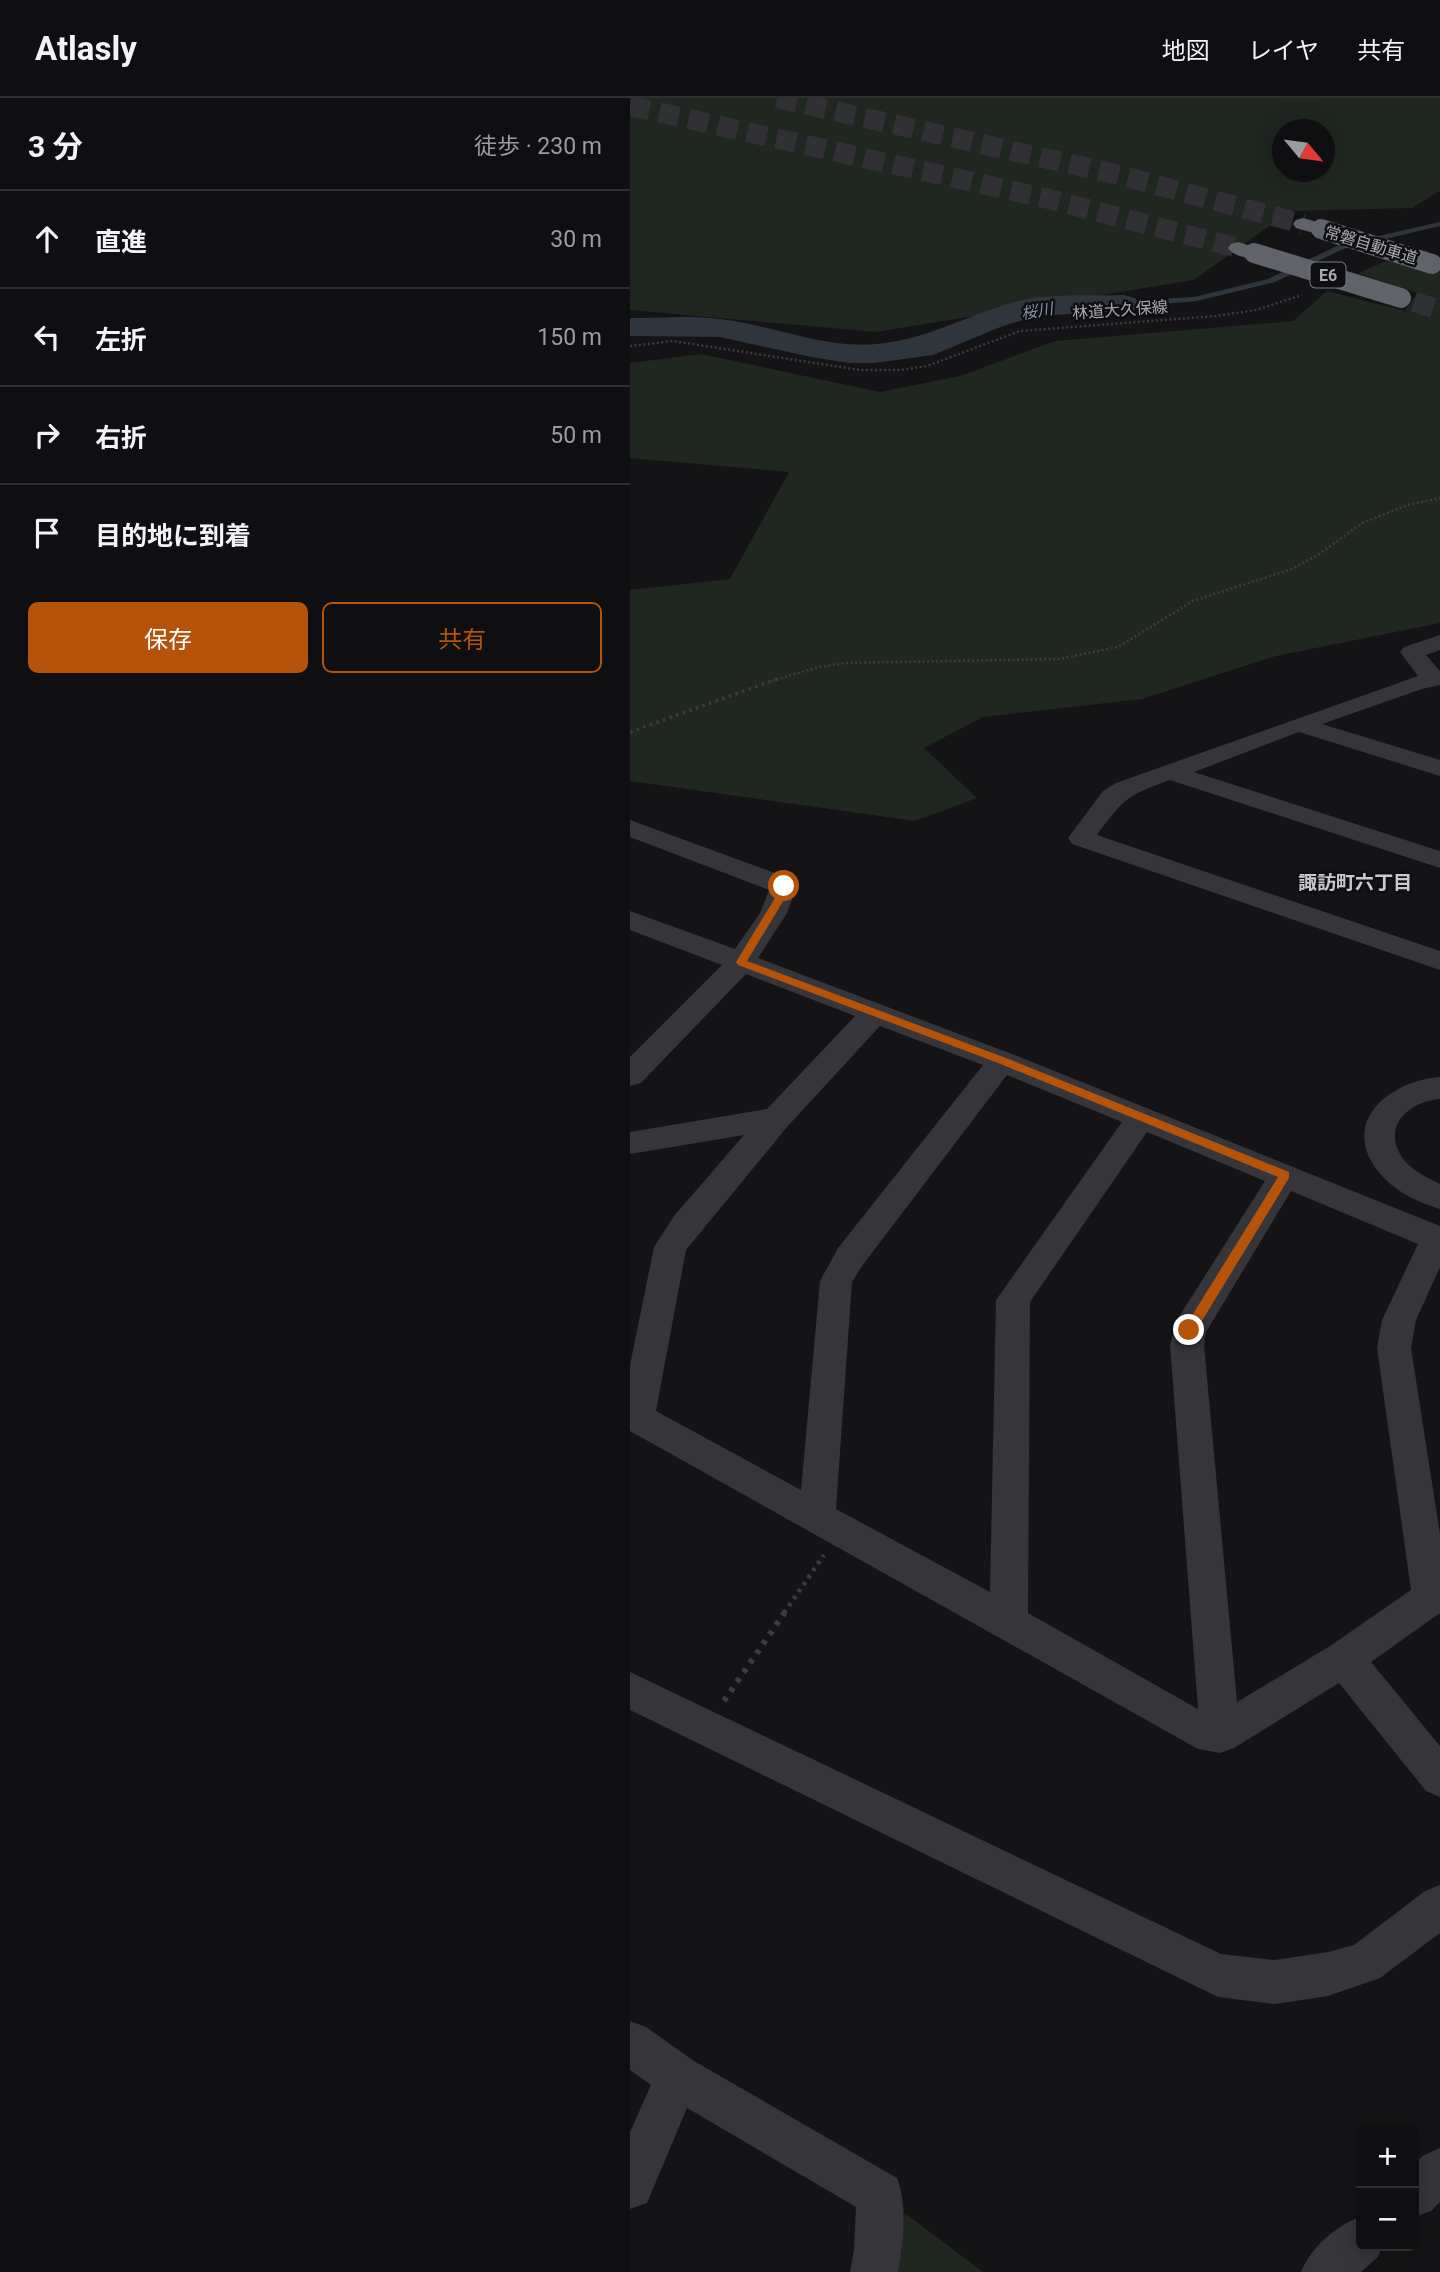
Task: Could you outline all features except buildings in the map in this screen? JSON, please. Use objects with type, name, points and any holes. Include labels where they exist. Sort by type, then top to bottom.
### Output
[{"type":"highway","name":"常磐自動車道","points":[[1312,226],[1436,265]]},
{"type":"highway","name":"E6","points":[[1246,250],[1408,300]]},
{"type":"street","points":[[1440,642],[1412,652],[1432,683],[1298,724],[1125,788],[1112,797],[1081,838],[1440,961]]},
{"type":"street","points":[[1298,724],[1440,768]]},
{"type":"street","points":[[1170,772],[1440,860]]},
{"type":"street","points":[[630,828],[784,886],[780,898],[741,962],[630,1075]]},
{"type":"street","points":[[630,920],[1002,1061],[1438,1239],[1399,1320],[1394,1348],[1431,1598],[1344,1659],[1220,1734],[1198,1730],[1010,1622],[634,1416],[670,1247],[685,1225],[776,1119],[875,1013]]},
{"type":"street","points":[[829,1524],[836,1281],[850,1257],[1002,1061]]},
{"type":"street","points":[[1440,1088],[1427,1088],[1400,1098],[1385,1116],[1378,1135],[1385,1158],[1401,1175],[1422,1190],[1440,1197]]},
{"type":"street","points":[[1010,1622],[1013,1300],[1142,1117]]},
{"type":"street","points":[[630,1143],[776,1119]]},
{"type":"street","points":[[1220,1734],[1187,1345],[1189,1330],[1285,1175]]},
{"type":"street","points":[[1344,1659],[1440,1776]]},
{"type":"street","points":[[630,1690],[1218,1975],[1275,1982],[1328,1974],[1365,1963],[1440,1906]]},
{"type":"street","points":[[630,2043],[678,2077],[880,2195],[878,2250],[874,2272]]},
{"type":"street","points":[[630,2186],[678,2077]]},
{"type":"street","points":[[1419,2190],[1440,2171]]},
{"type":"street","points":[[1325,2272],[1356,2244]]},
{"type":"path","name":"林道大久保線","points":[[630,346],[673,341],[860,370],[901,370],[954,357],[1020,331],[1216,316],[1256,310],[1287,302],[1306,293]]},
{"type":"path","points":[[630,732],[661,724],[813,666],[1059,659],[1118,647],[1193,601],[1292,569],[1321,553],[1362,523],[1408,505],[1440,498]]},
{"type":"path","points":[[707,1726],[829,1524]]},
{"type":"shaded area","points":[[630,98],[1440,98],[1440,191],[1412,208],[1290,211],[1194,280],[876,332],[630,310]]},
{"type":"shaded area","points":[[1440,222],[1440,226],[1343,249],[1275,282],[1197,301],[1054,308],[1050,305],[1194,297],[1268,279],[1339,245]]},
{"type":"shaded area","points":[[1386,261],[1435,273],[1440,271],[1440,623],[1276,656],[1142,699],[983,717],[924,748],[977,798],[915,821],[630,781],[630,590],[730,579],[789,472],[630,458],[630,363],[701,354],[880,392],[960,376],[1055,341],[1293,321],[1327,291],[1405,311],[1417,293],[1358,273]]},
{"type":"shaded area","points":[[905,2213],[983,2272],[895,2272]]},
{"type":"waterway","name":"桜川","points":[[630,327],[720,328],[811,348],[849,354],[875,354],[922,348],[992,320],[1035,307],[1124,304]]},
{"type":"tunnel","points":[[777,98],[1115,174],[1303,224]]},
{"type":"tunnel","points":[[630,106],[1045,198],[1238,248]]},
{"type":"tunnel","points":[[1414,302],[1440,310]]},
{"type":"district","name":"諏訪町六丁目","points":[[1355,882]]},
{"type":"route","points":[[784,886],[759,936],[741,962],[1002,1061],[1285,1175],[1189,1330]]}]
